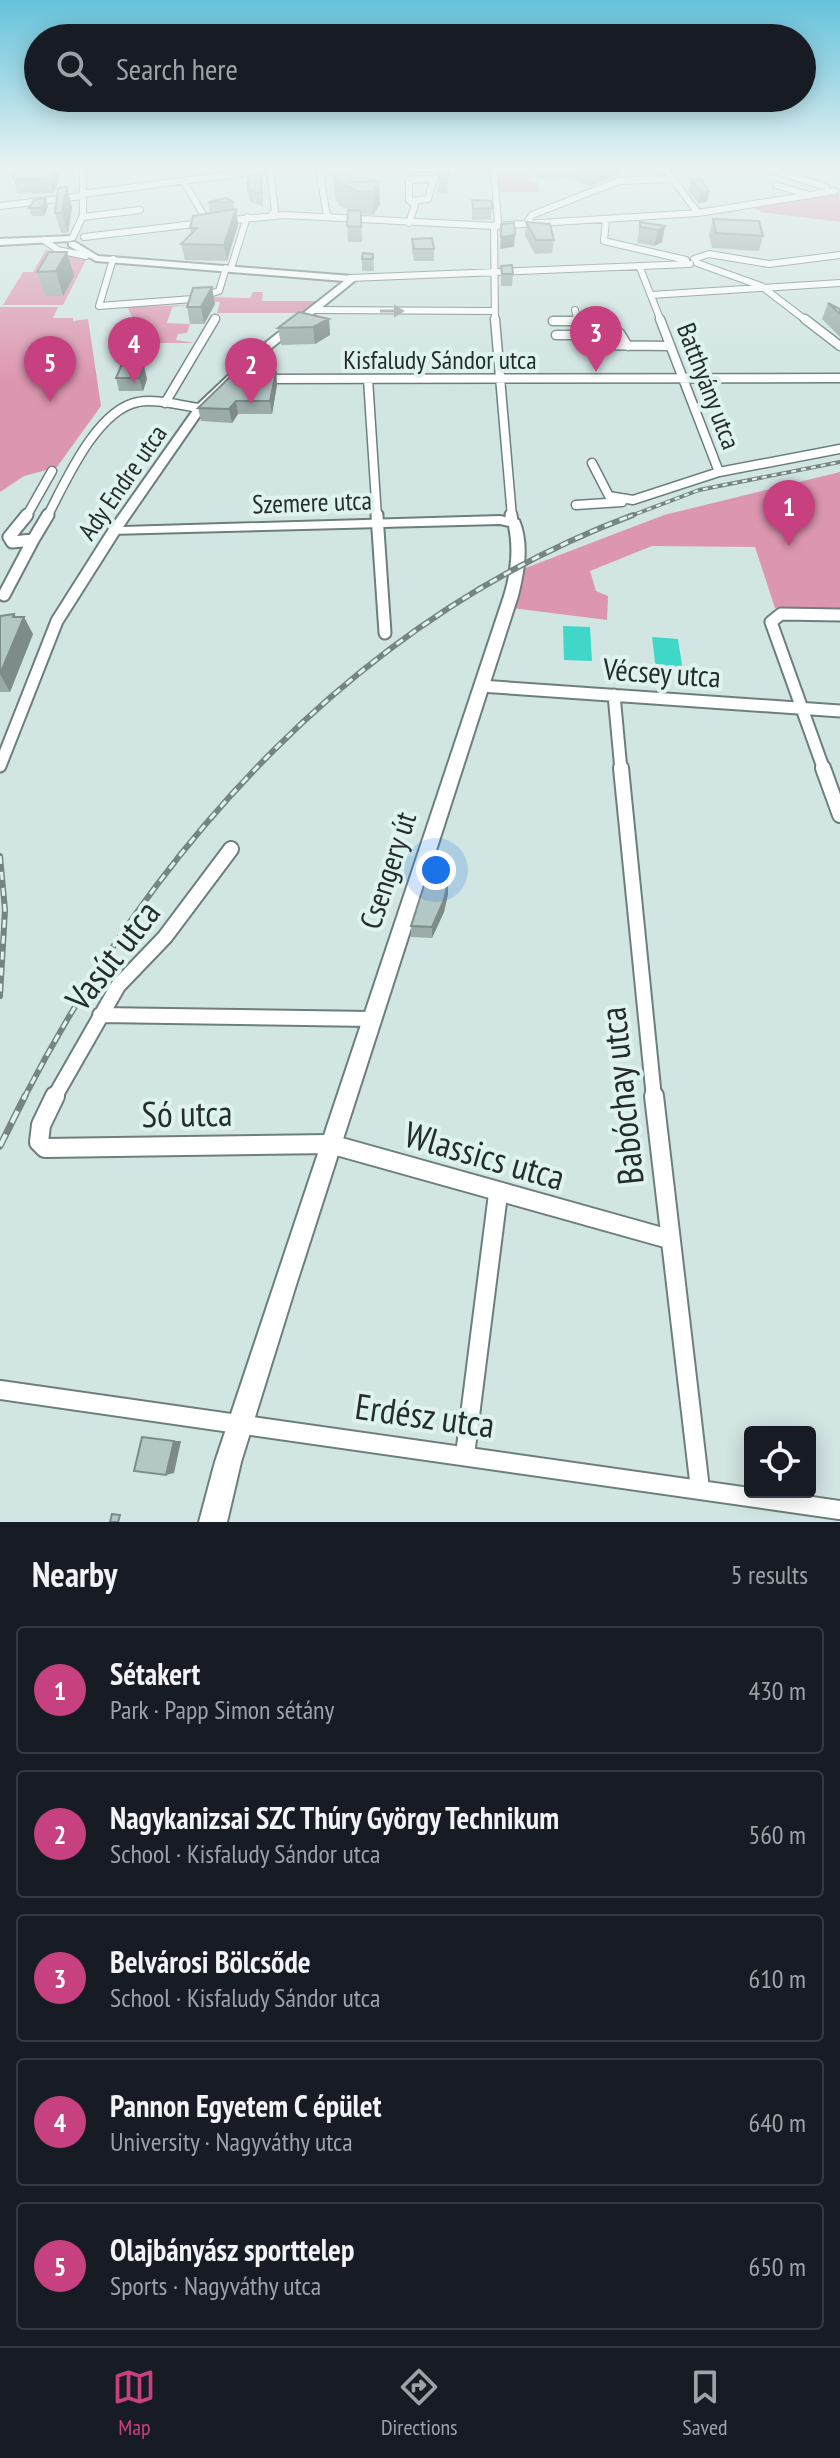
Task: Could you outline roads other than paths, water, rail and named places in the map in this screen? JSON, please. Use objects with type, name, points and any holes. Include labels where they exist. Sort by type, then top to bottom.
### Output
[{"type":"main road","points":[[0,242],[78,242],[113,259],[350,278]]},
{"type":"main road","name":"Ady Endre utca","points":[[114,531],[200,408],[351,281],[350,278]]},
{"type":"main road","name":"Szemere utca","points":[[114,531],[512,521]]},
{"type":"main road","name":"Csengery út","points":[[213,1522],[240,1423],[515,582],[517,532],[512,521]]},
{"type":"street","points":[[48,241],[58,250],[86,240]]},
{"type":"street","points":[[113,259],[99,306],[193,299],[219,291],[239,240]]},
{"type":"street","name":"Csengery út","points":[[493,240],[492,273],[498,379],[502,383],[512,521]]},
{"type":"street","points":[[604,240],[692,261],[761,286],[840,346]]},
{"type":"street","points":[[350,278],[640,268],[692,261],[709,254],[769,264],[840,255]]},
{"type":"street","name":"Batthyány utca","points":[[576,505],[625,501],[719,472],[640,268]]},
{"type":"street","points":[[651,295],[840,283]]},
{"type":"street","points":[[314,310],[494,311]]},
{"type":"street","points":[[575,310],[584,342],[595,347],[669,346]]},
{"type":"street","points":[[165,403],[216,318]]},
{"type":"street","points":[[553,321],[577,321]]},
{"type":"street","points":[[556,335],[620,333],[628,346]]},
{"type":"street","name":"Kisfaludy Sándor utca","points":[[232,378],[840,378]]},
{"type":"street","points":[[368,379],[385,633]]},
{"type":"street","points":[[4,595],[88,443],[134,401],[200,408]]},
{"type":"street","points":[[719,472],[840,449]]},
{"type":"street","points":[[592,463],[609,496],[625,501]]},
{"type":"street","points":[[33,540],[15,543],[9,537],[24,520],[52,471]]},
{"type":"street","name":"Ady Endre utca","points":[[0,766],[57,621],[114,531]]},
{"type":"street","points":[[840,615],[773,617],[771,624],[840,815]]},
{"type":"street","name":"Vécsey utca","points":[[480,686],[840,711]]},
{"type":"street","name":"Babóchay utca","points":[[614,695],[669,1239],[700,1489]]},
{"type":"street","name":"Vasút utca","points":[[45,1148],[39,1142],[41,1125],[100,1015],[128,972],[165,937],[231,849]]},
{"type":"street","points":[[100,1015],[371,1019]]},
{"type":"street","name":"Wlassics utca","points":[[330,1144],[498,1194],[669,1239]]},
{"type":"street","name":"Só utca","points":[[45,1148],[330,1144]]},
{"type":"street","points":[[465,1455],[498,1194]]},
{"type":"street","name":"Erdész utca","points":[[0,1390],[840,1510]]},
{"type":"water","points":[[563,626],[590,627],[592,661],[564,660]]},
{"type":"water","points":[[652,637],[678,639],[683,672],[656,670]]},
{"type":"railway","points":[[631,516],[699,490],[840,462]]},
{"type":"railway","points":[[24,1098],[77,1004],[136,913],[202,828],[275,749],[354,677],[440,614],[533,559],[631,516]]},
{"type":"railway","points":[[0,856],[5,910],[0,996]]},
{"type":"railway","points":[[0,1146],[24,1098]]},
{"type":"place","name":"Belvárosi Bölcsőde","points":[[596,372]]},
{"type":"place","name":"Pannon Egyetem C épület","points":[[134,383]]},
{"type":"place","name":"Olajbányász sporttelep","points":[[50,402]]},
{"type":"place","name":"Nagykanizsai SZC Thúry György Technikum","points":[[251,404]]},
{"type":"place","name":"Sétakert","points":[[789,546]]}]
